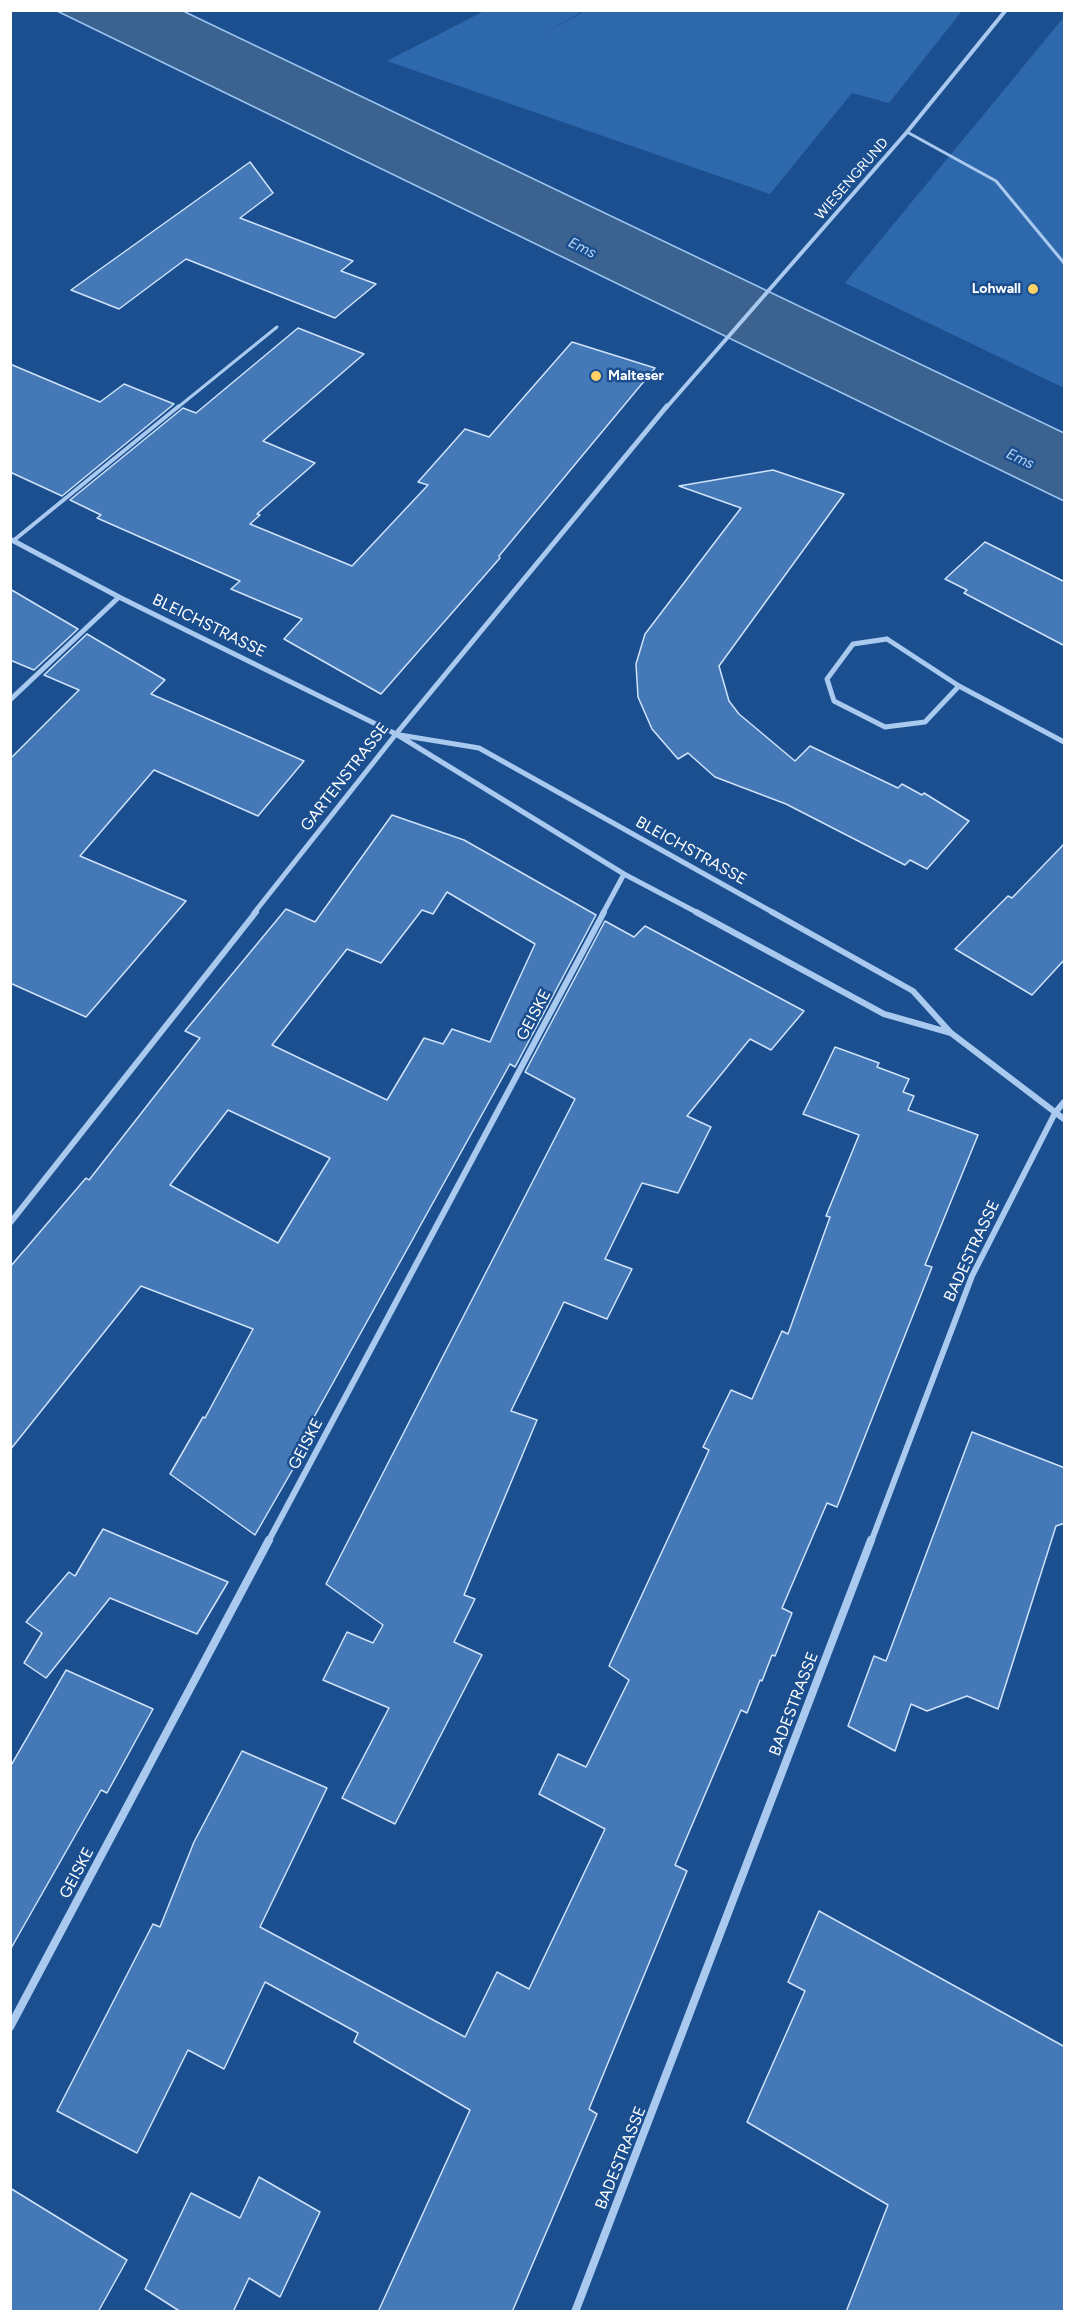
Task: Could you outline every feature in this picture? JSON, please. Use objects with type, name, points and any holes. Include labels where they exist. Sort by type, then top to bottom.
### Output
[{"type":"street","name":"WIESENGRUND","points":[[710,356],[907,132],[1006,10]]},
{"type":"street","name":"GARTENSTRASSE","points":[[10,1223],[396,734],[710,356]]},
{"type":"street","name":"BLEICHSTRASSE","points":[[12,540],[119,597],[396,734],[624,874],[884,1014],[951,1033]]},
{"type":"street","points":[[10,700],[119,597]]},
{"type":"street","points":[[959,686],[925,722],[885,727],[834,701],[827,679],[853,644],[887,639],[959,686],[1065,742]]},
{"type":"street","name":"BLEICHSTRASSE","points":[[396,734],[479,748],[913,991],[951,1033],[1065,1119]]},
{"type":"street","name":"GEISKE","points":[[10,2027],[624,874]]},
{"type":"street","name":"BADESTRASSE","points":[[574,2312],[652,2115],[972,1276],[1055,1113],[1065,1102]]},
{"type":"lane","points":[[907,132],[996,181],[1065,263]]},
{"type":"lane","points":[[12,540],[278,327]]},
{"type":"shaded area","points":[[484,11],[583,11],[540,36],[585,11],[962,11],[889,103],[852,93],[770,194],[387,61]]},
{"type":"shaded area","points":[[1064,17],[1064,388],[845,283]]},
{"type":"water","name":"Ems","points":[[57,11],[183,11],[1064,433],[1064,501]]},
{"type":"building","points":[[250,162],[273,193],[240,218],[353,261],[341,271],[376,284],[335,318],[186,259],[119,309],[71,290]]},
{"type":"building","points":[[298,328],[364,354],[263,441],[315,463],[257,514],[260,515],[250,524],[352,566],[428,485],[418,482],[465,429],[489,437],[572,342],[655,368],[499,556],[500,558],[381,694],[284,639],[302,619],[231,589],[240,581],[97,518],[101,515],[70,500],[183,408],[196,413]]},
{"type":"building","points":[[10,364],[100,402],[124,384],[174,404],[62,496],[10,472]]},
{"type":"building","points":[[773,470],[844,494],[719,666],[729,701],[739,714],[795,761],[810,746],[898,788],[902,784],[922,795],[924,793],[969,821],[927,869],[910,860],[905,865],[786,804],[715,777],[688,753],[678,759],[652,729],[638,697],[636,664],[645,634],[741,508],[679,486]]},
{"type":"building","points":[[985,542],[1065,582],[1065,646],[964,593],[967,590],[945,579]]},
{"type":"building","points":[[10,589],[78,629],[34,670],[10,660]]},
{"type":"building","points":[[87,634],[165,680],[151,694],[304,761],[258,816],[154,770],[80,856],[186,901],[86,1017],[10,983],[10,759],[79,690],[44,675]]},
{"type":"building","points":[[392,815],[464,840],[596,915],[515,1067],[510,1064],[294,1453],[301,1455],[255,1535],[170,1474],[203,1417],[205,1418],[253,1329],[141,1286],[10,1450],[10,1267],[86,1178],[89,1180],[200,1038],[185,1031],[286,909],[315,922]],"holes":[[[447,892],[535,944],[490,1042],[452,1029],[443,1044],[424,1038],[387,1100],[272,1045],[347,949],[381,963],[422,910],[433,914]],[[228,1110],[330,1158],[278,1243],[170,1185]]]},
{"type":"building","points":[[1065,843],[1065,959],[1032,995],[955,949],[1008,896],[1012,898]]},
{"type":"building","points":[[605,921],[634,937],[645,926],[804,1011],[771,1050],[750,1039],[687,1116],[711,1127],[678,1193],[642,1183],[605,1259],[632,1269],[607,1319],[564,1302],[511,1411],[537,1420],[464,1595],[475,1599],[454,1642],[482,1655],[395,1824],[342,1798],[389,1708],[323,1680],[347,1632],[373,1643],[383,1625],[326,1584],[575,1099],[525,1072]]},
{"type":"building","points":[[835,1047],[879,1063],[877,1067],[909,1079],[903,1092],[914,1096],[908,1110],[978,1135],[925,1265],[932,1267],[837,1507],[827,1503],[782,1608],[792,1613],[775,1656],[772,1655],[747,1713],[741,1710],[675,1865],[687,1871],[589,2109],[597,2114],[512,2312],[378,2312],[470,2110],[354,2042],[358,2033],[265,1982],[224,2069],[188,2050],[137,2153],[57,2111],[153,1924],[160,1927],[194,1842],[242,1751],[327,1788],[260,1927],[465,2037],[497,1972],[529,1989],[605,1829],[539,1794],[558,1754],[586,1767],[629,1680],[609,1666],[709,1450],[703,1447],[731,1390],[752,1399],[782,1331],[788,1334],[830,1217],[826,1216],[859,1135],[803,1114]]},
{"type":"building","points":[[972,1432],[1065,1468],[1065,1523],[1056,1526],[998,1709],[967,1696],[927,1711],[911,1704],[895,1751],[848,1726],[874,1656],[886,1661]]},
{"type":"building","points":[[103,1529],[228,1582],[197,1634],[110,1598],[46,1678],[24,1663],[42,1633],[26,1622],[69,1572],[75,1576]]},
{"type":"building","points":[[66,1670],[153,1709],[107,1793],[101,1790],[10,1950],[10,1767]]},
{"type":"building","points":[[819,1911],[1065,2047],[1065,2312],[846,2312],[888,2205],[747,2122],[805,1991],[788,1982]]},
{"type":"building","points":[[259,2177],[320,2212],[280,2297],[249,2278],[233,2312],[181,2312],[145,2289],[191,2193],[240,2218]]},
{"type":"building","points":[[10,2188],[127,2260],[98,2312],[10,2312]]},
{"type":"place","name":"Lohwall","points":[[1033,289]]},
{"type":"place","name":"Malteser","points":[[596,376]]}]
